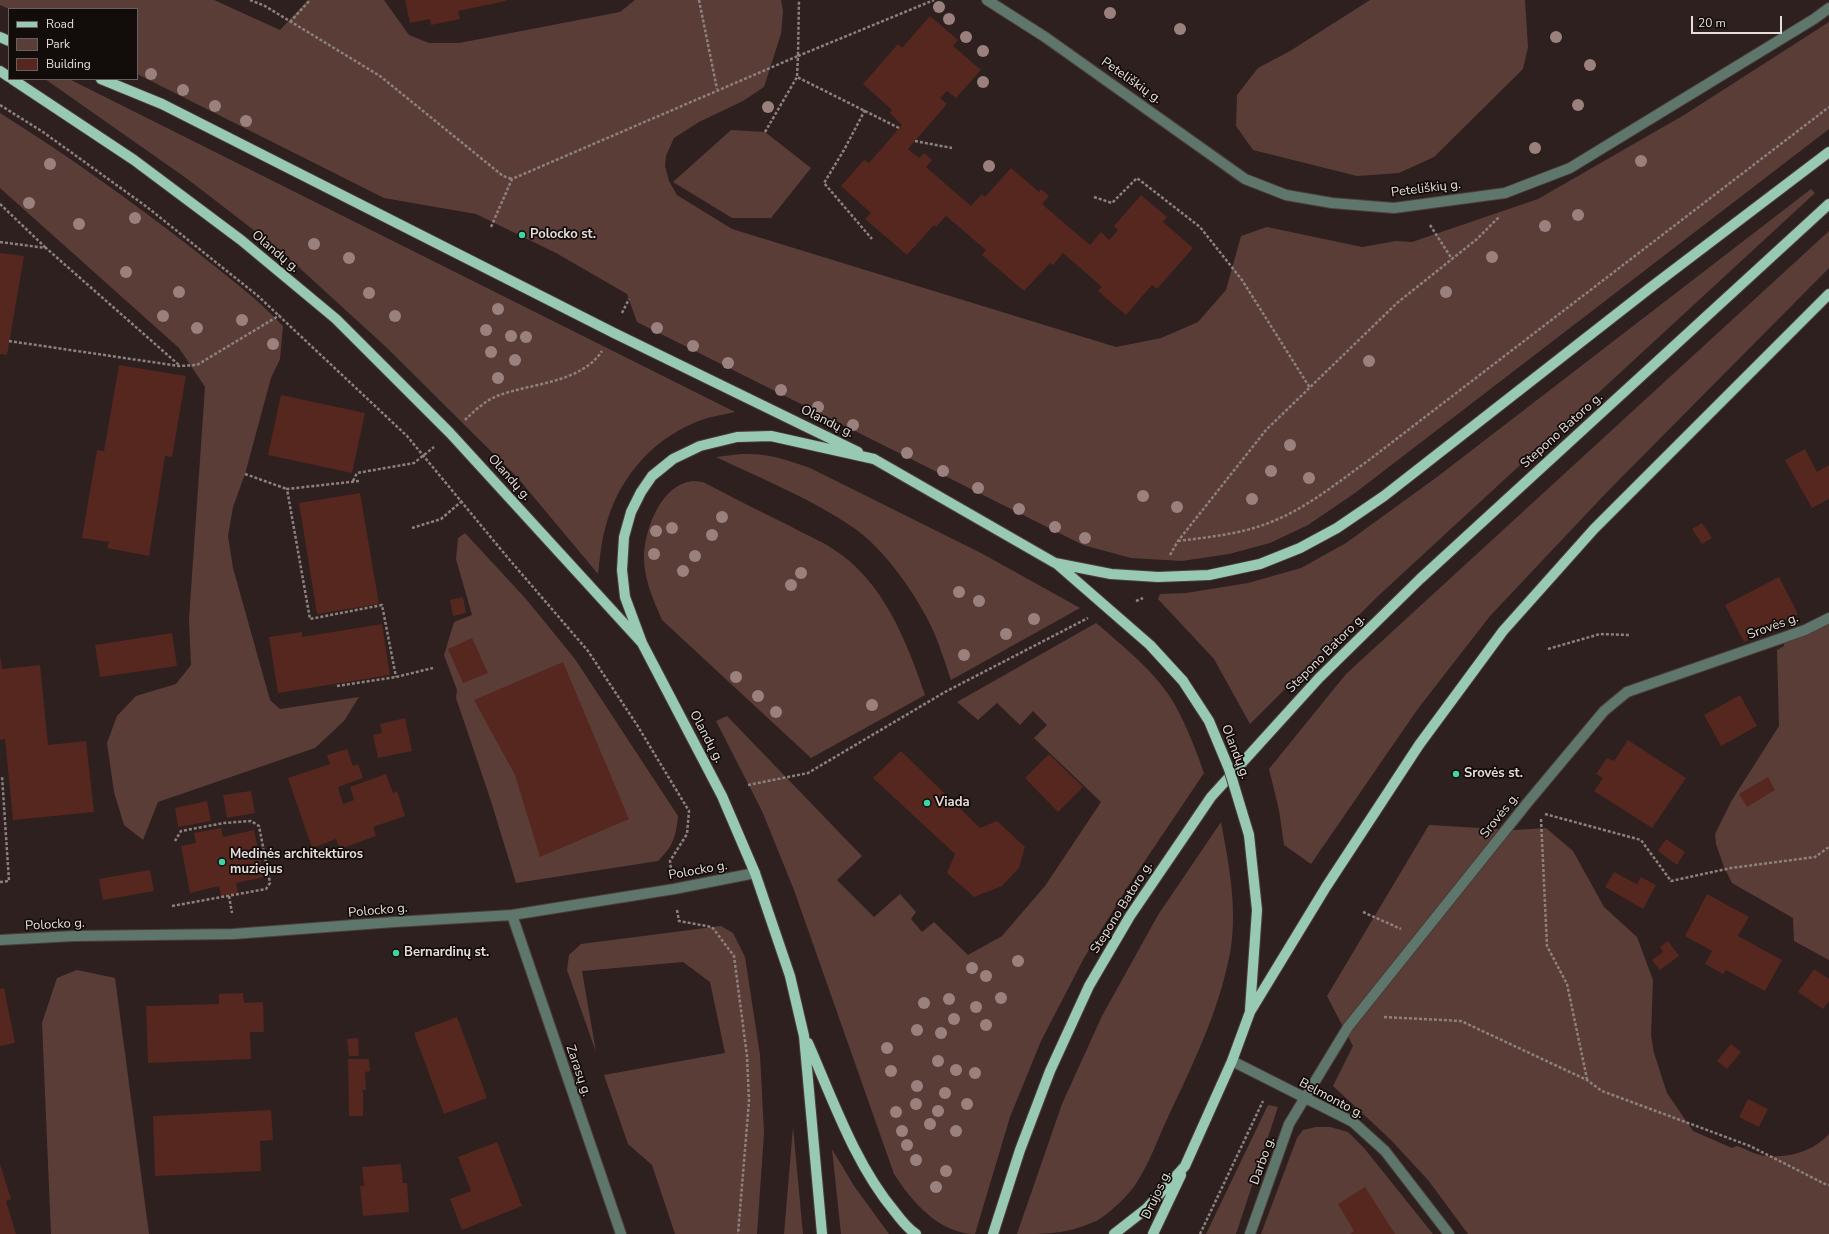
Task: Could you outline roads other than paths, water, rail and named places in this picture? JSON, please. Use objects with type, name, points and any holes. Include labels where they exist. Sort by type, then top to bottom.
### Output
[{"type":"main road","name":"Olandų g.","points":[[13,80],[134,160],[241,240],[336,319],[450,433],[642,643],[722,796],[755,873],[790,976],[804,1036]]},
{"type":"main road","name":"Olandų g.","points":[[103,80],[162,104],[614,332],[874,460]]},
{"type":"main road","points":[[642,643],[625,597],[622,570],[624,537],[631,512],[640,492],[652,476],[673,459],[700,446],[737,437],[771,436],[874,460],[963,508],[1055,563],[1112,574],[1158,577],[1209,575],[1260,564],[1300,548],[1337,528],[1384,496],[1650,288],[1829,152]]},
{"type":"main road","name":"Stepono Batoro g.","points":[[993,1234],[1018,1157],[1050,1071],[1089,986],[1130,916],[1211,797],[1319,678],[1420,580],[1829,204]]},
{"type":"main road","points":[[1250,1012],[1326,887],[1419,746],[1503,631],[1594,529],[1829,294]]},
{"type":"main road","name":"Olandų g.","points":[[1055,563],[1150,645],[1183,681],[1209,721],[1229,769],[1249,835],[1257,910],[1250,1012]]},
{"type":"main road","name":"Drujos g.","points":[[1153,1234],[1232,1061],[1250,1012]]},
{"type":"main road","points":[[804,1036],[867,1172],[883,1198],[912,1232]]},
{"type":"main road","points":[[804,1036],[822,1234]]},
{"type":"main road","points":[[1114,1234],[1146,1209],[1185,1166]]},
{"type":"street","name":"Peteliškių g.","points":[[987,0],[1044,37],[1245,179],[1286,195],[1332,203],[1394,208],[1505,193],[1570,168],[1814,20],[1829,8]]},
{"type":"street","name":"Srovės g.","points":[[1305,1099],[1355,1017],[1528,802],[1599,717],[1627,692],[1805,630],[1829,618]]},
{"type":"street","name":"Polocko g.","points":[[0,940],[103,936],[233,934],[512,915],[674,889],[755,873]]},
{"type":"street","name":"Zarasų g.","points":[[512,915],[621,1234]]},
{"type":"street","name":"Belmonto g.","points":[[1232,1061],[1353,1122],[1385,1151],[1449,1234]]},
{"type":"street","name":"Darbo g.","points":[[1250,1234],[1290,1124],[1305,1099]]},
{"type":"place","name":"Polocko st.","points":[[522,235]]},
{"type":"place","name":"Srovės st.","points":[[1456,774]]},
{"type":"place","name":"Viada","points":[[927,803]]},
{"type":"place","name":"Medinės architektūros muziejus","points":[[222,862]]},
{"type":"place","name":"Bernardinų st.","points":[[396,953]]}]
